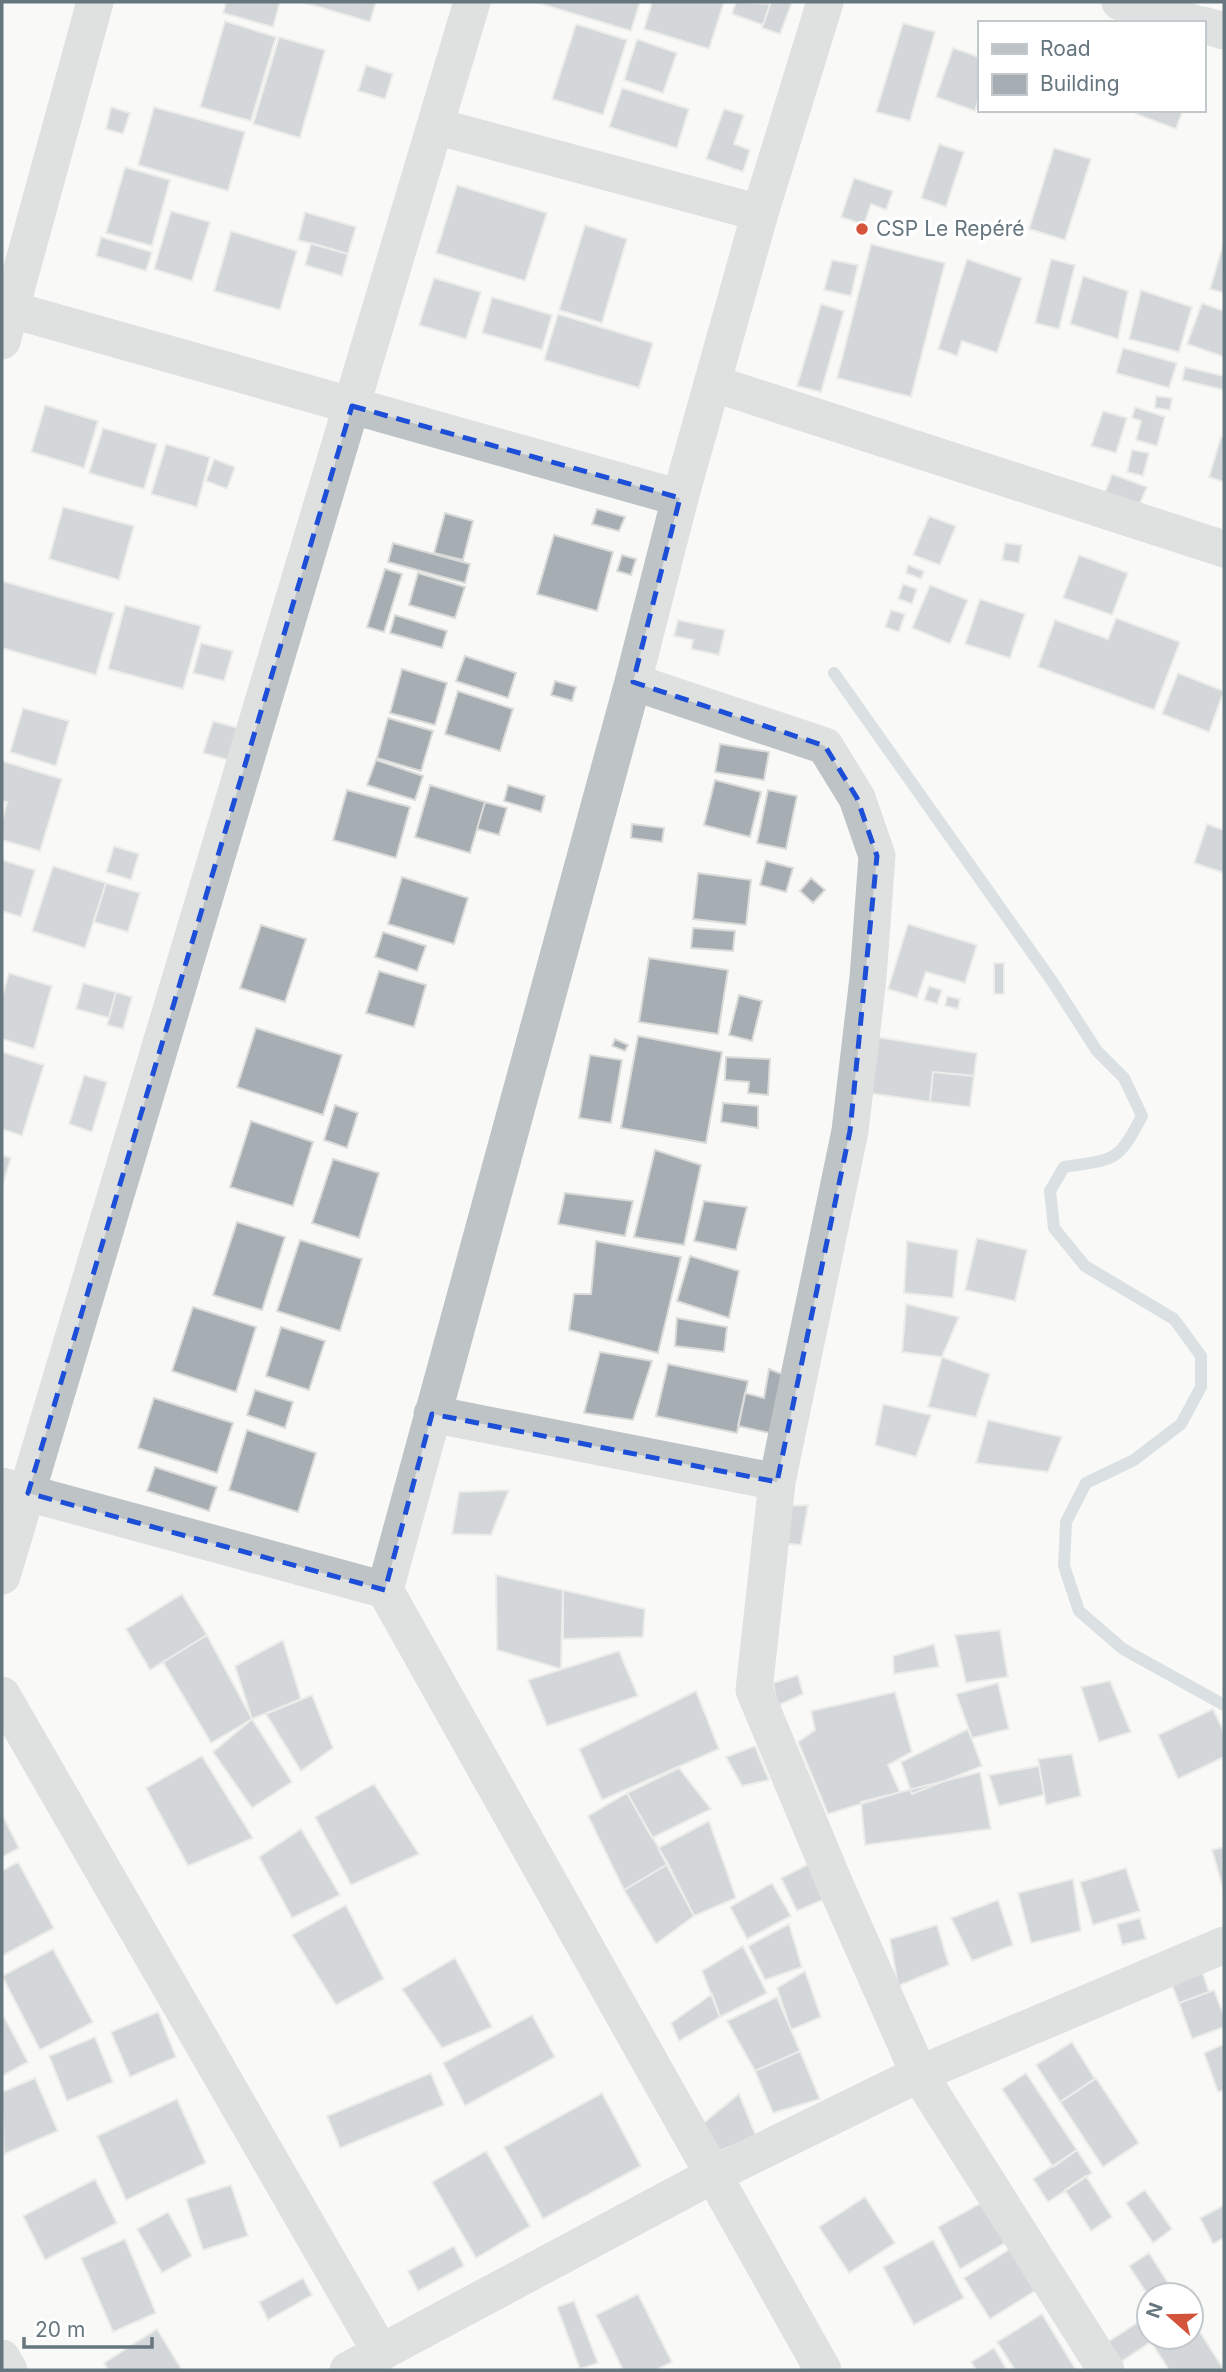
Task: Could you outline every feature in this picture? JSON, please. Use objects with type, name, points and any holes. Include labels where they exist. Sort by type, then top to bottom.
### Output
[{"type":"street","points":[[95,2],[5,319],[352,406],[680,498]]},
{"type":"street","points":[[2,1576],[15,1489],[352,406],[472,2]]},
{"type":"street","points":[[823,2370],[385,1590],[633,682],[680,498],[760,213],[825,2]]},
{"type":"street","points":[[1120,2],[1187,21]]},
{"type":"street","points":[[1205,26],[1224,31]]},
{"type":"street","points":[[435,126],[760,213]]},
{"type":"street","points":[[712,383],[1224,549]]},
{"type":"street","points":[[633,682],[825,746],[857,798],[877,856],[868,978],[850,1131],[777,1482],[754,1690],[834,1882],[919,2074],[1106,2370]]},
{"type":"street","points":[[432,1414],[777,1482]]},
{"type":"street","points":[[15,1489],[385,1590]]},
{"type":"street","points":[[2,1695],[381,2353]]},
{"type":"street","points":[[348,2370],[713,2175],[919,2074],[1224,1945]]},
{"type":"street","points":[[2,2358],[9,2370]]},
{"type":"highlighted area","points":[[352,406],[680,498],[633,682],[825,746],[857,798],[877,856],[850,1131],[777,1482],[432,1414],[385,1590],[28,1493]]},
{"type":"building","points":[[226,2],[280,2],[273,27],[223,13]]},
{"type":"building","points":[[302,2],[376,2],[370,22]]},
{"type":"building","points":[[535,2],[640,2],[631,31]]},
{"type":"building","points":[[652,2],[724,2],[709,49],[644,29]]},
{"type":"building","points":[[736,2],[770,4],[763,25],[732,14]]},
{"type":"building","points":[[771,2],[792,2],[780,34],[762,28]]},
{"type":"building","points":[[225,21],[276,37],[251,121],[200,107]]},
{"type":"building","points":[[903,23],[935,32],[910,121],[876,112]]},
{"type":"building","points":[[576,24],[627,40],[603,115],[552,99]]},
{"type":"building","points":[[279,37],[325,50],[300,138],[253,124]]},
{"type":"building","points":[[637,39],[677,53],[663,93],[624,80]]},
{"type":"building","points":[[953,48],[978,57],[978,101],[975,111],[936,97]]},
{"type":"building","points":[[366,65],[393,74],[385,99],[358,91]]},
{"type":"building","points":[[622,88],[689,109],[677,148],[609,127]]},
{"type":"building","points":[[111,107],[130,113],[123,134],[106,129]]},
{"type":"building","points":[[154,107],[245,132],[228,191],[138,165]]},
{"type":"building","points":[[724,109],[744,115],[734,144],[750,150],[743,172],[706,159]]},
{"type":"building","points":[[1136,112],[1182,112],[1176,129]]},
{"type":"building","points":[[939,144],[964,152],[946,207],[921,198]]},
{"type":"building","points":[[1054,148],[1091,159],[1065,240],[1029,229]]},
{"type":"building","points":[[125,167],[170,180],[152,246],[106,233]]},
{"type":"building","points":[[854,178],[893,191],[886,210],[871,204],[864,225],[841,217]]},
{"type":"building","points":[[457,185],[547,213],[525,281],[436,253]]},
{"type":"building","points":[[171,211],[210,222],[192,281],[154,269]]},
{"type":"building","points":[[305,212],[356,227],[348,254],[298,240]]},
{"type":"building","points":[[585,225],[627,239],[602,323],[559,310]]},
{"type":"building","points":[[231,231],[297,251],[280,310],[214,291]]},
{"type":"building","points":[[101,237],[152,252],[146,271],[96,256]]},
{"type":"building","points":[[1224,241],[1224,293],[1210,289]]},
{"type":"building","points":[[311,243],[348,254],[342,276],[305,265]]},
{"type":"building","points":[[871,244],[945,263],[911,397],[837,378]]},
{"type":"building","points":[[967,259],[1022,278],[997,353],[962,341],[957,356],[938,349]]},
{"type":"building","points":[[1051,259],[1075,265],[1059,329],[1035,323]]},
{"type":"building","points":[[832,260],[858,265],[851,296],[824,290]]},
{"type":"building","points":[[1083,276],[1128,291],[1118,339],[1070,324]]},
{"type":"building","points":[[434,278],[481,292],[466,339],[419,325]]},
{"type":"building","points":[[1141,290],[1192,307],[1179,352],[1129,339]]},
{"type":"building","points":[[492,297],[552,315],[542,350],[482,333]]},
{"type":"building","points":[[1202,303],[1224,311],[1224,357],[1187,344]]},
{"type":"building","points":[[821,304],[844,311],[821,392],[797,386]]},
{"type":"building","points":[[558,314],[653,343],[639,388],[544,360]]},
{"type":"building","points":[[1123,348],[1177,363],[1169,388],[1116,373]]},
{"type":"building","points":[[1185,367],[1224,376],[1224,390],[1182,380]]},
{"type":"building","points":[[1156,396],[1172,398],[1170,410],[1155,408]]},
{"type":"building","points":[[45,405],[98,421],[84,468],[31,452]]},
{"type":"building","points":[[1135,407],[1165,417],[1157,446],[1136,440],[1141,421],[1132,418]]},
{"type":"building","points":[[1103,411],[1127,418],[1116,453],[1091,446]]},
{"type":"building","points":[[103,428],[157,444],[144,489],[89,473]]},
{"type":"building","points":[[1221,437],[1224,437],[1224,482],[1209,477]]},
{"type":"building","points":[[166,444],[210,457],[197,507],[151,494]]},
{"type":"building","points":[[1132,450],[1149,453],[1143,476],[1127,472]]},
{"type":"building","points":[[214,459],[235,467],[227,489],[206,481]]},
{"type":"building","points":[[1112,474],[1147,487],[1139,506],[1105,493]]},
{"type":"building","points":[[63,507],[134,526],[119,580],[49,559]]},
{"type":"building","points":[[597,509],[625,517],[619,531],[592,524]]},
{"type":"building","points":[[445,513],[473,521],[463,560],[434,553]]},
{"type":"building","points":[[929,516],[956,526],[940,565],[913,555]]},
{"type":"building","points":[[554,535],[613,552],[597,611],[537,594]]},
{"type":"building","points":[[393,543],[470,564],[465,583],[388,562]]},
{"type":"building","points":[[1005,543],[1022,545],[1019,563],[1002,560]]},
{"type":"building","points":[[622,555],[636,559],[631,575],[617,571]]},
{"type":"building","points":[[1079,555],[1128,573],[1112,615],[1063,598]]},
{"type":"building","points":[[908,565],[924,571],[921,579],[906,573]]},
{"type":"building","points":[[385,569],[402,574],[384,632],[367,627]]},
{"type":"building","points":[[418,573],[465,587],[455,618],[409,605]]},
{"type":"building","points":[[2,581],[114,613],[96,675],[2,648]]},
{"type":"building","points":[[903,584],[917,589],[912,604],[898,599]]},
{"type":"building","points":[[930,585],[968,600],[950,644],[912,628]]},
{"type":"building","points":[[980,599],[1025,614],[1010,658],[965,644]]},
{"type":"building","points":[[125,605],[201,626],[183,689],[108,669]]},
{"type":"building","points":[[891,610],[905,614],[899,632],[885,627]]},
{"type":"building","points":[[395,615],[447,631],[442,648],[390,633]]},
{"type":"building","points":[[1116,618],[1180,642],[1154,710],[1038,667],[1055,620],[1108,639]]},
{"type":"building","points":[[678,620],[725,630],[719,655],[691,649],[693,640],[674,636]]},
{"type":"building","points":[[201,643],[233,651],[224,681],[193,673]]},
{"type":"building","points":[[465,656],[516,673],[508,698],[456,681]]},
{"type":"building","points":[[402,669],[447,683],[435,725],[390,713]]},
{"type":"building","points":[[1178,673],[1224,691],[1209,732],[1162,714]]},
{"type":"building","points":[[555,681],[576,687],[572,701],[551,695]]},
{"type":"building","points":[[458,691],[513,709],[500,751],[445,734]]},
{"type":"building","points":[[23,708],[69,721],[56,766],[10,752]]},
{"type":"building","points":[[388,718],[433,731],[421,771],[377,758]]},
{"type":"building","points":[[213,721],[242,729],[232,761],[203,753]]},
{"type":"building","points":[[720,744],[769,752],[764,780],[715,772]]},
{"type":"building","points":[[376,760],[423,776],[415,800],[367,785]]},
{"type":"building","points":[[2,761],[62,779],[40,851],[2,840],[2,821],[7,802],[2,801]]},
{"type":"building","points":[[715,780],[761,792],[750,837],[704,825]]},
{"type":"building","points":[[430,785],[485,802],[470,853],[415,837]]},
{"type":"building","points":[[508,785],[545,796],[541,812],[504,801]]},
{"type":"building","points":[[347,790],[410,807],[396,858],[333,840]]},
{"type":"building","points":[[768,790],[797,796],[786,849],[757,843]]},
{"type":"building","points":[[485,802],[507,808],[499,835],[477,829]]},
{"type":"building","points":[[632,824],[664,828],[662,842],[631,838]]},
{"type":"building","points":[[1207,824],[1224,830],[1224,873],[1194,863]]},
{"type":"building","points":[[114,846],[139,854],[131,880],[106,872]]},
{"type":"building","points":[[2,860],[35,870],[21,917],[2,911]]},
{"type":"building","points":[[766,861],[793,868],[786,892],[760,885]]},
{"type":"building","points":[[53,866],[106,883],[85,948],[32,931]]},
{"type":"building","points":[[698,873],[751,880],[746,925],[693,919]]},
{"type":"building","points":[[402,877],[468,898],[454,944],[388,924]]},
{"type":"building","points":[[811,878],[825,890],[813,903],[800,891]]},
{"type":"building","points":[[106,883],[140,893],[128,932],[94,922]]},
{"type":"building","points":[[908,924],[977,945],[965,983],[926,972],[917,998],[888,989]]},
{"type":"building","points":[[261,925],[306,939],[285,1002],[240,988]]},
{"type":"building","points":[[693,928],[735,931],[733,951],[691,948]]},
{"type":"building","points":[[383,932],[426,946],[417,971],[375,957]]},
{"type":"building","points":[[649,958],[728,970],[718,1034],[639,1022]]},
{"type":"building","points":[[994,963],[1004,963],[1004,994],[994,994]]},
{"type":"building","points":[[379,971],[426,985],[414,1027],[366,1013]]},
{"type":"building","points":[[9,973],[52,986],[34,1049],[2,1039],[2,997]]},
{"type":"building","points":[[83,983],[116,992],[109,1018],[76,1009]]},
{"type":"building","points":[[929,986],[942,990],[937,1004],[924,1000]]},
{"type":"building","points":[[116,992],[132,997],[123,1029],[107,1025]]},
{"type":"building","points":[[739,995],[762,1001],[752,1041],[729,1035]]},
{"type":"building","points":[[947,996],[960,999],[958,1009],[945,1006]]},
{"type":"building","points":[[256,1028],[342,1055],[323,1115],[237,1087]]},
{"type":"building","points":[[638,1036],[722,1052],[706,1143],[621,1128]]},
{"type":"building","points":[[877,1037],[977,1053],[974,1076],[933,1072],[930,1102],[868,1093]]},
{"type":"building","points":[[615,1039],[628,1045],[625,1051],[612,1046]]},
{"type":"building","points":[[2,1052],[44,1065],[22,1136],[2,1129]]},
{"type":"building","points":[[590,1055],[622,1060],[611,1123],[579,1118]]},
{"type":"building","points":[[726,1057],[770,1059],[768,1095],[748,1093],[749,1082],[725,1080]]},
{"type":"building","points":[[933,1072],[974,1076],[970,1107],[930,1102]]},
{"type":"building","points":[[84,1075],[107,1082],[92,1132],[69,1124]]},
{"type":"building","points":[[723,1103],[758,1106],[758,1128],[721,1122]]},
{"type":"building","points":[[335,1105],[358,1113],[347,1148],[324,1140]]},
{"type":"building","points":[[251,1121],[313,1142],[293,1206],[230,1187]]},
{"type":"building","points":[[655,1150],[701,1165],[684,1245],[634,1237]]},
{"type":"building","points":[[2,1155],[11,1158],[2,1187]]},
{"type":"building","points":[[333,1159],[379,1173],[359,1238],[312,1223]]},
{"type":"building","points":[[565,1193],[633,1201],[625,1236],[558,1224]]},
{"type":"building","points":[[704,1201],[747,1207],[736,1250],[694,1241]]},
{"type":"building","points":[[237,1222],[285,1237],[262,1310],[213,1295]]},
{"type":"building","points":[[977,1238],[1027,1250],[1015,1301],[965,1290]]},
{"type":"building","points":[[300,1240],[362,1259],[340,1331],[277,1311]]},
{"type":"building","points":[[596,1241],[681,1257],[658,1353],[569,1330],[574,1294],[591,1294]]},
{"type":"building","points":[[907,1241],[958,1250],[953,1298],[904,1293]]},
{"type":"building","points":[[690,1256],[739,1271],[729,1318],[677,1301]]},
{"type":"building","points":[[906,1304],[959,1317],[942,1357],[902,1352]]},
{"type":"building","points":[[193,1307],[256,1327],[236,1392],[172,1371]]},
{"type":"building","points":[[677,1318],[727,1327],[724,1352],[675,1346]]},
{"type":"building","points":[[281,1327],[325,1341],[309,1390],[266,1376]]},
{"type":"building","points":[[600,1352],[652,1361],[633,1420],[584,1413]]},
{"type":"building","points":[[942,1357],[990,1374],[976,1417],[928,1407]]},
{"type":"building","points":[[668,1364],[748,1381],[737,1433],[656,1416]]},
{"type":"building","points":[[769,1369],[787,1376],[774,1434],[738,1426],[745,1393],[764,1398]]},
{"type":"building","points":[[255,1390],[293,1402],[285,1428],[247,1415]]},
{"type":"building","points":[[154,1398],[233,1423],[217,1473],[138,1448]]},
{"type":"building","points":[[883,1404],[931,1415],[916,1457],[875,1445]]},
{"type":"building","points":[[988,1420],[1062,1437],[1048,1472],[976,1463]]},
{"type":"building","points":[[247,1430],[316,1453],[298,1512],[229,1490]]},
{"type":"building","points":[[155,1467],[217,1487],[209,1511],[147,1491]]},
{"type":"building","points":[[509,1490],[491,1535],[452,1534],[459,1492]]},
{"type":"building","points":[[808,1505],[801,1545],[780,1543],[786,1506]]},
{"type":"building","points":[[496,1575],[563,1590],[561,1669],[497,1650]]},
{"type":"building","points":[[563,1590],[645,1609],[643,1637],[563,1639]]},
{"type":"building","points":[[182,1594],[207,1635],[150,1670],[126,1629]]},
{"type":"building","points":[[1000,1630],[1008,1677],[966,1683],[955,1635]]},
{"type":"building","points":[[207,1635],[252,1719],[211,1743],[163,1662]]},
{"type":"building","points":[[283,1640],[301,1699],[252,1719],[235,1666]]},
{"type":"building","points":[[934,1644],[939,1667],[894,1674],[893,1656]]},
{"type":"building","points":[[619,1651],[638,1696],[547,1726],[528,1680]]},
{"type":"building","points":[[798,1675],[803,1694],[777,1706],[773,1683]]},
{"type":"building","points":[[1110,1681],[1131,1732],[1099,1742],[1081,1687]]},
{"type":"building","points":[[998,1683],[1009,1729],[972,1738],[956,1694]]},
{"type":"building","points":[[696,1691],[719,1749],[602,1800],[579,1749]]},
{"type":"building","points":[[895,1692],[912,1752],[888,1765],[900,1792],[828,1814],[798,1742],[815,1730],[811,1711]]},
{"type":"building","points":[[312,1695],[333,1748],[301,1771],[266,1714]]},
{"type":"building","points":[[1213,1709],[1224,1732],[1224,1757],[1178,1779],[1158,1735]]},
{"type":"building","points":[[252,1719],[292,1782],[252,1808],[213,1752]]},
{"type":"building","points":[[968,1729],[982,1766],[912,1794],[901,1762]]},
{"type":"building","points":[[755,1746],[769,1780],[742,1786],[726,1757]]},
{"type":"building","points":[[1072,1754],[1081,1796],[1046,1805],[1038,1759]]},
{"type":"building","points":[[202,1756],[253,1838],[188,1866],[146,1788]]},
{"type":"building","points":[[1039,1766],[1044,1795],[999,1806],[989,1775]]},
{"type":"building","points":[[679,1768],[711,1809],[652,1838],[627,1793]]},
{"type":"building","points":[[980,1772],[991,1829],[865,1845],[861,1802]]},
{"type":"building","points":[[374,1784],[419,1854],[351,1885],[315,1817]]},
{"type":"building","points":[[627,1793],[668,1864],[624,1890],[588,1816]]},
{"type":"building","points":[[2,1814],[19,1848],[2,1857]]},
{"type":"building","points":[[709,1821],[736,1898],[694,1916],[658,1848]]},
{"type":"building","points":[[301,1829],[340,1895],[292,1918],[259,1857]]},
{"type":"building","points":[[1224,1847],[1224,1892],[1212,1850]]},
{"type":"building","points":[[18,1862],[54,1928],[2,1956],[2,1871]]},
{"type":"building","points":[[668,1864],[694,1916],[656,1944],[624,1890]]},
{"type":"building","points":[[809,1864],[825,1899],[797,1911],[781,1878]]},
{"type":"building","points":[[1126,1868],[1140,1911],[1093,1925],[1080,1882]]},
{"type":"building","points":[[1073,1879],[1081,1931],[1031,1943],[1018,1893]]},
{"type":"building","points":[[772,1883],[791,1916],[747,1939],[730,1907]]},
{"type":"building","points":[[998,1900],[1013,1945],[972,1961],[951,1918]]},
{"type":"building","points":[[346,1905],[384,1979],[336,2005],[292,1935]]},
{"type":"building","points":[[1140,1918],[1146,1939],[1122,1945],[1117,1924]]},
{"type":"building","points":[[789,1924],[802,1967],[765,1980],[748,1946]]},
{"type":"building","points":[[937,1925],[949,1965],[898,1986],[890,1939]]},
{"type":"building","points":[[743,1946],[767,1993],[720,2017],[702,1971]]},
{"type":"building","points":[[53,1949],[93,2022],[40,2050],[2,1976]]},
{"type":"building","points":[[455,1958],[492,2027],[442,2048],[402,1989]]},
{"type":"building","points":[[1201,1968],[1209,1992],[1179,2003],[1170,1980]]},
{"type":"building","points":[[805,1971],[821,2017],[791,2030],[777,1988]]},
{"type":"building","points":[[1214,1990],[1224,2016],[1224,2027],[1192,2039],[1179,2003]]},
{"type":"building","points":[[712,1994],[720,2017],[679,2041],[671,2023]]},
{"type":"building","points":[[777,1997],[800,2051],[755,2071],[727,2021]]},
{"type":"building","points":[[158,2012],[176,2057],[130,2077],[111,2032]]},
{"type":"building","points":[[2,2013],[28,2062],[2,2076]]},
{"type":"building","points":[[532,2015],[555,2057],[465,2106],[443,2063]]},
{"type":"building","points":[[95,2037],[113,2082],[67,2101],[49,2056]]},
{"type":"building","points":[[1072,2042],[1095,2079],[1060,2102],[1036,2065]]},
{"type":"building","points":[[1224,2044],[1224,2090],[1218,2092],[1204,2053]]},
{"type":"building","points":[[800,2051],[820,2099],[773,2113],[755,2071]]},
{"type":"building","points":[[431,2073],[444,2105],[340,2148],[327,2116]]},
{"type":"building","points":[[1026,2073],[1077,2150],[1053,2167],[1002,2089]]},
{"type":"building","points":[[35,2078],[58,2131],[4,2154],[2,2092]]},
{"type":"building","points":[[1096,2078],[1139,2143],[1103,2167],[1060,2102]]},
{"type":"building","points":[[602,2093],[641,2166],[543,2219],[504,2147]]},
{"type":"building","points":[[739,2094],[756,2136],[720,2151],[701,2125]]},
{"type":"building","points":[[177,2099],[206,2163],[126,2200],[97,2136]]},
{"type":"building","points":[[1077,2150],[1092,2173],[1048,2202],[1033,2179]]},
{"type":"building","points":[[486,2151],[530,2226],[476,2258],[432,2182]]},
{"type":"building","points":[[1086,2176],[1112,2217],[1091,2231],[1065,2190]]},
{"type":"building","points":[[95,2179],[117,2223],[45,2260],[23,2216]]},
{"type":"building","points":[[231,2185],[248,2236],[203,2250],[186,2199]]},
{"type":"building","points":[[1145,2190],[1172,2229],[1153,2243],[1126,2203]]},
{"type":"building","points":[[865,2197],[895,2243],[849,2273],[819,2227]]},
{"type":"building","points":[[983,2202],[1005,2243],[960,2269],[938,2227]]},
{"type":"building","points":[[1224,2205],[1224,2238],[1213,2244],[1200,2218]]},
{"type":"building","points":[[168,2212],[192,2256],[162,2273],[137,2229]]},
{"type":"building","points":[[125,2239],[156,2313],[113,2332],[81,2258]]},
{"type":"building","points":[[933,2240],[964,2298],[914,2325],[883,2267]]},
{"type":"building","points":[[454,2246],[464,2266],[418,2291],[408,2271]]},
{"type":"building","points":[[1010,2249],[1035,2291],[990,2319],[964,2278]]},
{"type":"building","points":[[1149,2253],[1167,2281],[1139,2281],[1129,2266]]},
{"type":"building","points":[[303,2278],[312,2295],[268,2320],[259,2302]]},
{"type":"building","points":[[638,2294],[672,2362],[656,2370],[623,2370],[596,2315]]},
{"type":"building","points":[[574,2301],[598,2363],[580,2369],[557,2307]]},
{"type":"building","points":[[1042,2314],[1076,2370],[1015,2370],[997,2342]]},
{"type":"building","points":[[1135,2324],[1135,2351],[1137,2351],[1113,2367],[1100,2347]]},
{"type":"building","points":[[157,2329],[182,2370],[108,2370],[104,2363]]},
{"type":"building","points":[[1205,2340],[1224,2370],[1169,2370],[1157,2351],[1205,2351]]},
{"type":"building","points":[[994,2348],[1007,2370],[976,2370],[971,2362]]},
{"type":"waterway","points":[[834,673],[1052,981],[1097,1051],[1124,1078],[1142,1116],[1127,1143],[1113,1156],[1105,1160],[1064,1167],[1050,1191],[1054,1228],[1085,1266],[1174,1319],[1201,1356],[1201,1387],[1181,1424],[1134,1460],[1086,1483],[1066,1522],[1064,1566],[1079,1611],[1123,1649],[1224,1705]]},
{"type":"place","name":"CSP Le Repéré","points":[[862,229]]}]
